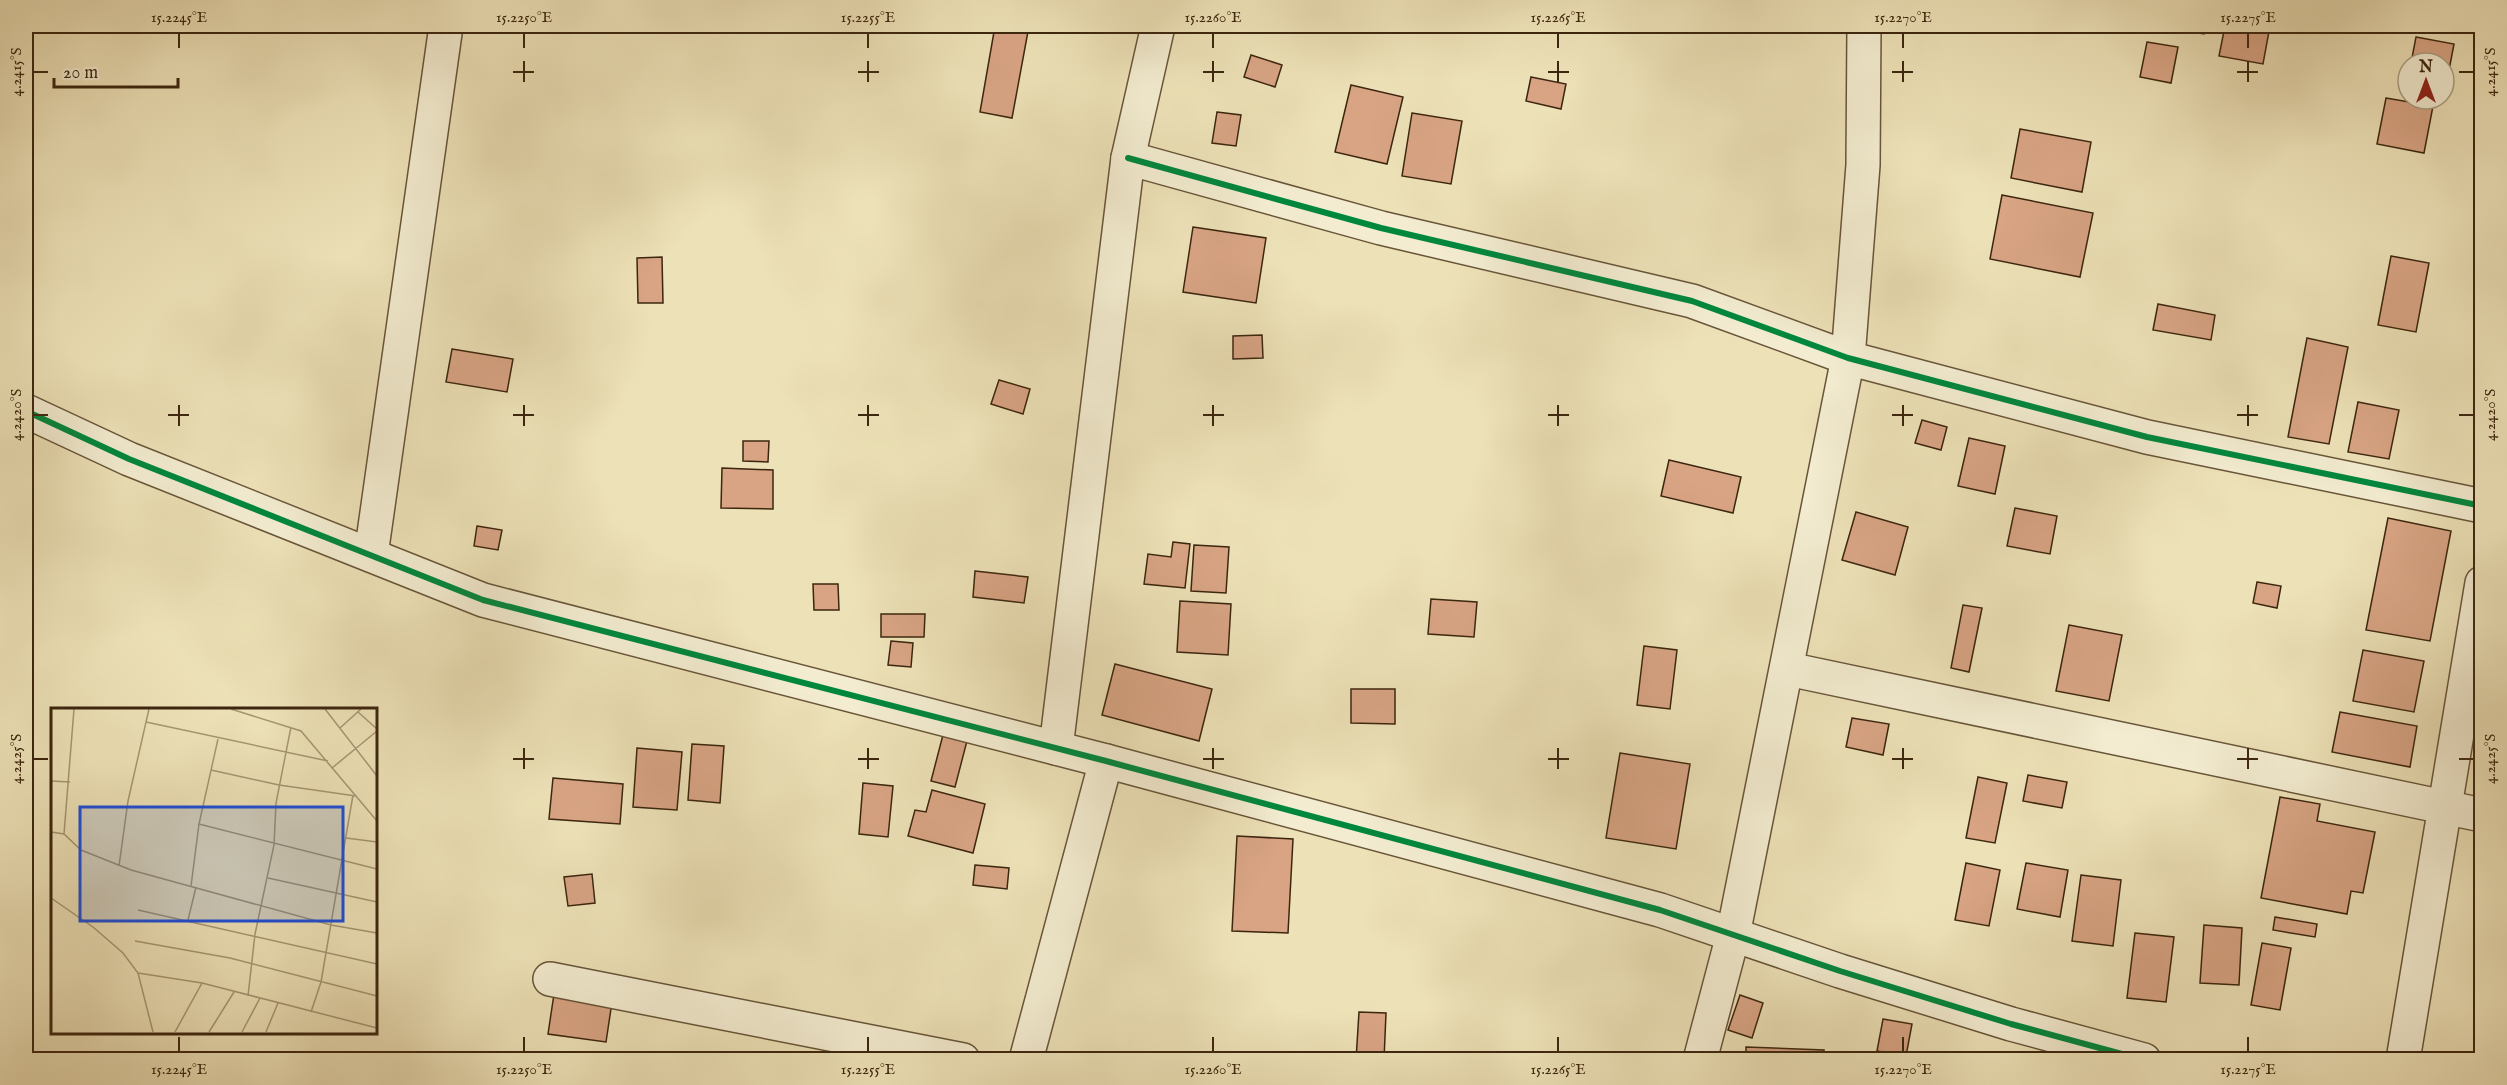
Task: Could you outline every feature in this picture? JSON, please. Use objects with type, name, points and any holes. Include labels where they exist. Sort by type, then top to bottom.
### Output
[{"type":"street","points":[[370,555],[446,26]]},
{"type":"street","points":[[1056,748],[1128,158],[1158,26]]},
{"type":"street","points":[[1700,1059],[1733,935],[1788,669],[1848,358],[1863,165],[1864,26]]},
{"type":"street","points":[[1128,158],[1381,228],[1692,301],[1848,358],[2147,437],[2481,506]]},
{"type":"street","points":[[26,411],[129,459],[483,600],[1106,761],[1659,910],[1839,971],[2000,1020],[2144,1059]]},
{"type":"street","points":[[2403,1059],[2481,582]]},
{"type":"street","points":[[1788,669],[2481,815]]},
{"type":"street","points":[[1026,1059],[1106,761]]},
{"type":"street","points":[[550,979],[963,1059]]},
{"type":"building","points":[[995,26],[1029,26],[1012,118],[980,112]]},
{"type":"building","points":[[2158,26],[2205,26],[2204,34]]},
{"type":"building","points":[[2225,26],[2270,26],[2263,64],[2219,56]]},
{"type":"building","points":[[2416,37],[2454,44],[2453,51],[2413,51]]},
{"type":"building","points":[[2147,42],[2178,47],[2171,83],[2140,77]]},
{"type":"building","points":[[1251,55],[1282,65],[1275,87],[1244,77]]},
{"type":"building","points":[[1531,77],[1566,84],[1561,109],[1526,101]]},
{"type":"building","points":[[1351,85],[1403,97],[1387,164],[1335,152]]},
{"type":"building","points":[[2386,98],[2396,100],[2396,111],[2432,111],[2424,153],[2377,144]]},
{"type":"building","points":[[1217,112],[1241,115],[1236,146],[1212,143]]},
{"type":"building","points":[[1412,113],[1462,121],[1451,184],[1402,176]]},
{"type":"building","points":[[2020,129],[2091,142],[2082,192],[2011,178]]},
{"type":"building","points":[[2002,195],[2093,213],[2080,277],[1990,259]]},
{"type":"building","points":[[1193,227],[1266,238],[1256,303],[1183,292]]},
{"type":"building","points":[[2391,256],[2429,263],[2416,332],[2378,325]]},
{"type":"building","points":[[662,257],[663,303],[638,303],[637,258]]},
{"type":"building","points":[[2158,304],[2215,315],[2211,340],[2153,330]]},
{"type":"building","points":[[1262,335],[1263,358],[1233,359],[1233,336]]},
{"type":"building","points":[[2307,338],[2348,347],[2329,444],[2288,437]]},
{"type":"building","points":[[452,349],[513,359],[507,392],[446,382]]},
{"type":"building","points":[[999,380],[1030,389],[1023,414],[991,404]]},
{"type":"building","points":[[2358,402],[2399,410],[2389,459],[2348,452]]},
{"type":"building","points":[[1922,420],[1947,427],[1941,450],[1915,443]]},
{"type":"building","points":[[1969,438],[2005,446],[1995,494],[1958,486]]},
{"type":"building","points":[[743,441],[769,441],[768,462],[743,461]]},
{"type":"building","points":[[1669,460],[1741,477],[1733,513],[1661,496]]},
{"type":"building","points":[[722,468],[773,470],[773,509],[721,508]]},
{"type":"building","points":[[2015,508],[2057,516],[2050,554],[2007,546]]},
{"type":"building","points":[[1856,512],[1908,527],[1895,575],[1842,560]]},
{"type":"building","points":[[2388,518],[2451,531],[2430,641],[2366,630]]},
{"type":"building","points":[[477,526],[502,530],[498,550],[474,546]]},
{"type":"building","points":[[1173,542],[1190,544],[1185,588],[1144,584],[1148,554],[1171,557]]},
{"type":"building","points":[[1194,545],[1229,547],[1226,593],[1191,591]]},
{"type":"building","points":[[975,571],[1028,577],[1024,603],[973,597]]},
{"type":"building","points":[[2257,582],[2281,586],[2277,608],[2253,603]]},
{"type":"building","points":[[813,584],[838,584],[839,610],[814,610]]},
{"type":"building","points":[[1431,599],[1477,602],[1474,637],[1428,634]]},
{"type":"building","points":[[1180,601],[1231,604],[1228,655],[1177,652]]},
{"type":"building","points":[[1963,605],[1982,608],[1969,672],[1951,668]]},
{"type":"building","points":[[881,614],[925,614],[924,637],[881,637]]},
{"type":"building","points":[[2069,625],[2122,635],[2109,701],[2056,691]]},
{"type":"building","points":[[891,641],[913,643],[911,667],[888,665]]},
{"type":"building","points":[[1644,646],[1677,650],[1670,709],[1637,705]]},
{"type":"building","points":[[2363,650],[2424,661],[2414,712],[2353,701]]},
{"type":"building","points":[[1115,664],[1212,689],[1199,741],[1102,715]]},
{"type":"building","points":[[1351,689],[1395,689],[1395,724],[1351,723]]},
{"type":"building","points":[[2340,712],[2417,726],[2410,767],[2332,752]]},
{"type":"building","points":[[1852,718],[1889,724],[1883,755],[1846,747]]},
{"type":"building","points":[[944,731],[968,737],[955,787],[931,781]]},
{"type":"building","points":[[692,744],[724,746],[720,803],[688,800]]},
{"type":"building","points":[[637,748],[682,752],[677,810],[633,807]]},
{"type":"building","points":[[1620,753],[1690,764],[1676,849],[1606,838]]},
{"type":"building","points":[[2028,775],[2067,782],[2062,808],[2023,801]]},
{"type":"building","points":[[1978,777],[2007,783],[1995,843],[1966,838]]},
{"type":"building","points":[[553,778],[623,784],[620,824],[549,819]]},
{"type":"building","points":[[863,783],[893,786],[888,837],[859,834]]},
{"type":"building","points":[[932,790],[985,804],[973,853],[908,836],[915,810],[926,812]]},
{"type":"building","points":[[2280,797],[2320,804],[2317,821],[2375,832],[2363,893],[2351,891],[2347,914],[2261,898]]},
{"type":"building","points":[[1237,836],[1293,839],[1288,933],[1232,931]]},
{"type":"building","points":[[1966,863],[2000,870],[1989,926],[1955,920]]},
{"type":"building","points":[[2026,863],[2068,870],[2060,917],[2017,909]]},
{"type":"building","points":[[975,865],[1009,868],[1007,889],[973,885]]},
{"type":"building","points":[[592,874],[595,903],[568,906],[564,877]]},
{"type":"building","points":[[2081,875],[2121,880],[2113,946],[2072,941]]},
{"type":"building","points":[[2275,917],[2317,924],[2315,937],[2273,930]]},
{"type":"building","points":[[2204,925],[2242,928],[2239,985],[2200,983]]},
{"type":"building","points":[[2135,933],[2174,937],[2166,1002],[2127,998]]},
{"type":"building","points":[[2262,943],[2291,948],[2280,1010],[2251,1005]]},
{"type":"building","points":[[554,994],[612,1002],[606,1042],[548,1034]]},
{"type":"building","points":[[1740,995],[1763,1003],[1752,1038],[1728,1030]]},
{"type":"building","points":[[1359,1012],[1386,1013],[1384,1060],[1356,1060]]},
{"type":"building","points":[[1883,1019],[1912,1024],[1906,1056],[1877,1051]]},
{"type":"building","points":[[1746,1047],[1824,1050],[1823,1060],[1746,1060]]},
{"type":"cycle path","points":[[1128,158],[1381,228],[1692,301],[1848,358],[2147,437],[2482,506]]},
{"type":"cycle path","points":[[26,411],[129,459],[483,600],[1106,761],[1660,910],[1840,971],[2011,1024],[2144,1060]]}]
